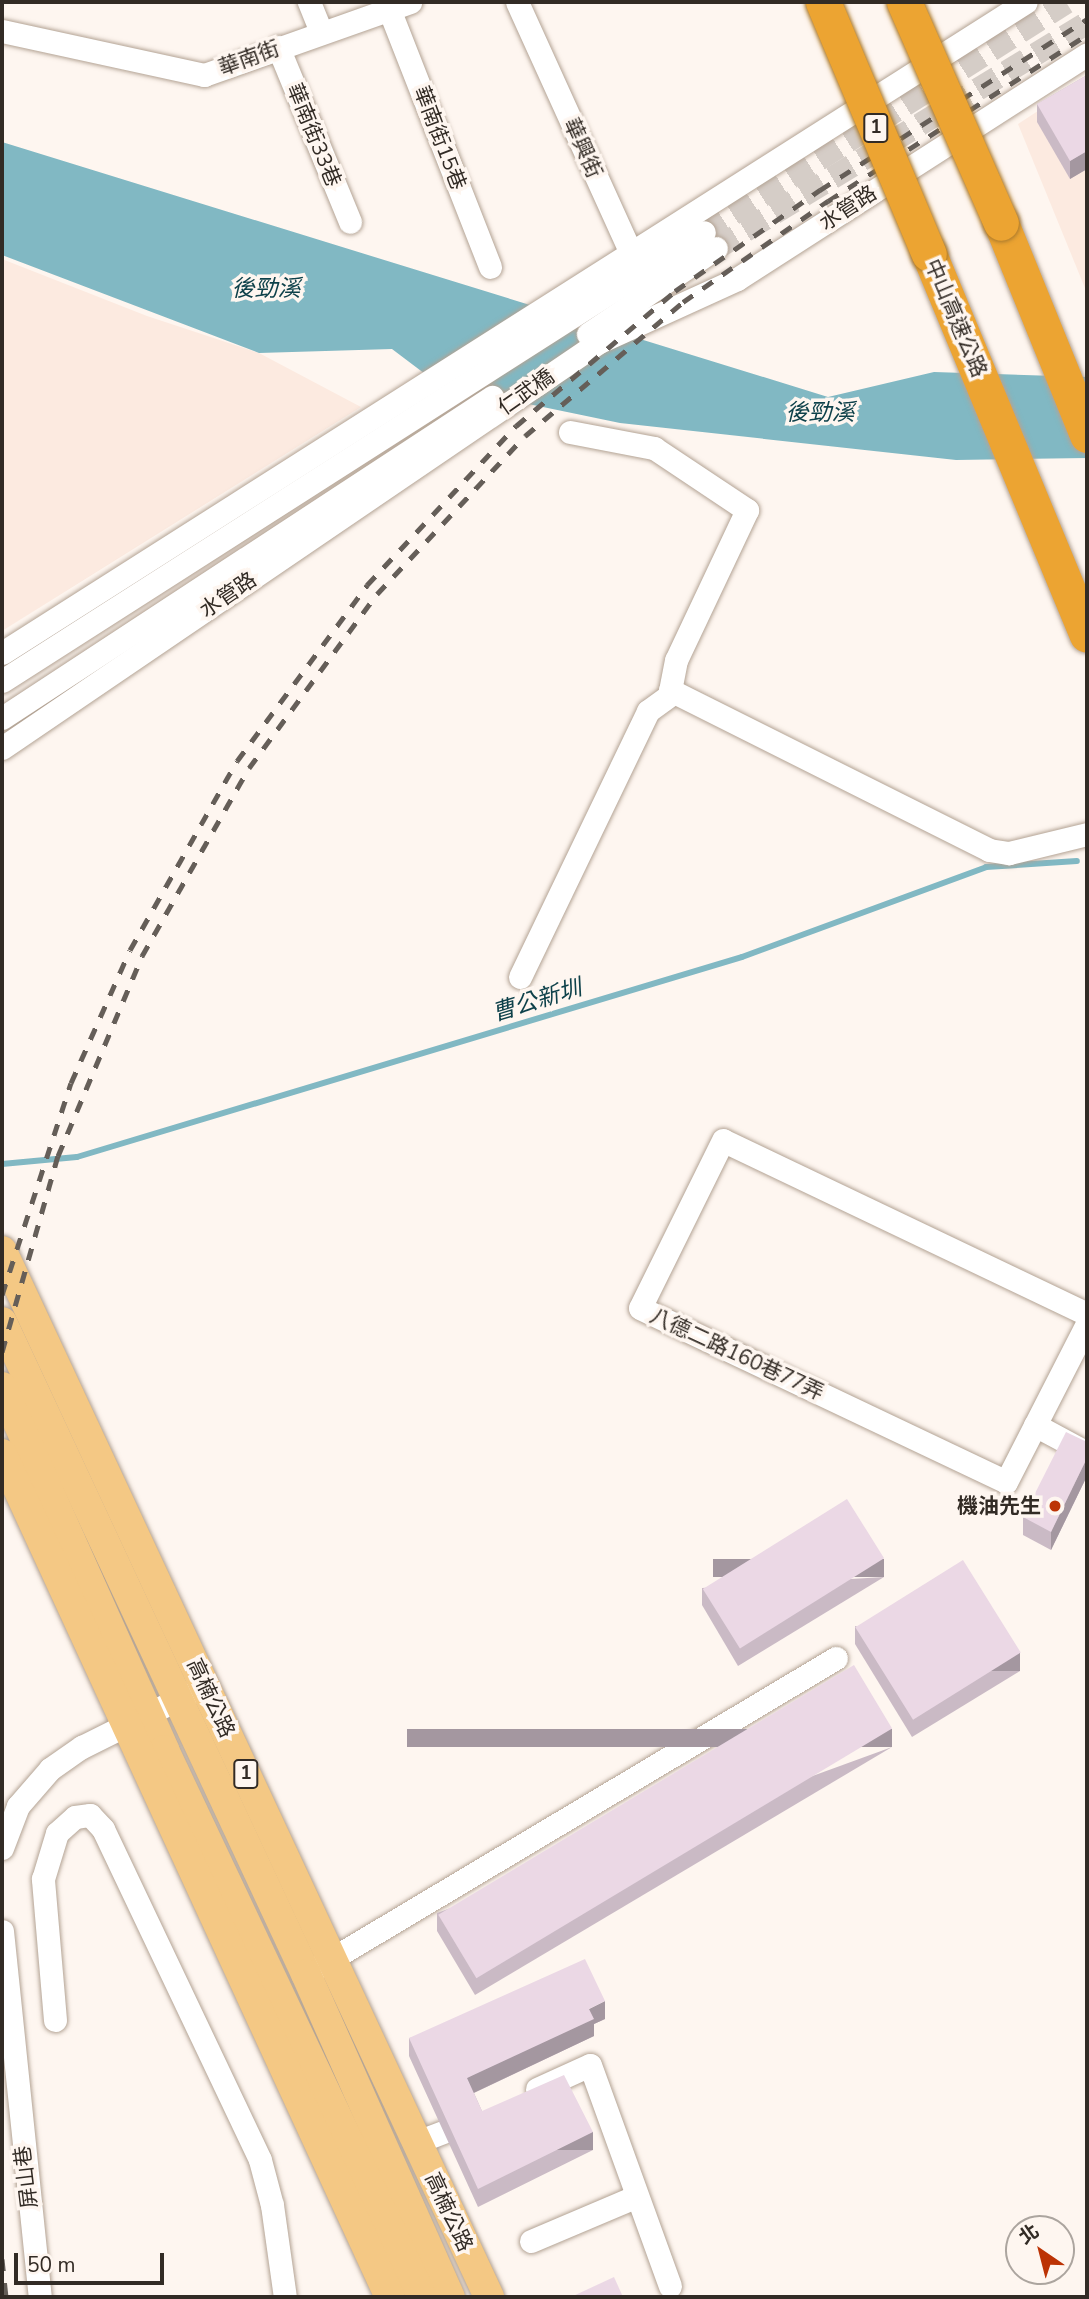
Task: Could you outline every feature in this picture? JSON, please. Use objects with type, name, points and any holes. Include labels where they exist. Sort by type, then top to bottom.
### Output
[{"type":"highway","name":"中山高速公路","points":[[823,2],[1087,635]]},
{"type":"highway","points":[[904,2],[1001,223],[1087,435]]},
{"type":"main road","name":"高楠公路","points":[[2,1251],[332,1959],[430,2137],[489,2297]]},
{"type":"main road","name":"高楠公路","points":[[2,1322],[175,1700],[306,1974],[450,2297]]},
{"type":"main road","points":[[2,1387],[137,1719],[390,2297]]},
{"type":"main road","points":[[2,1454],[137,1719],[422,2297]]},
{"type":"street","points":[[309,2],[321,32]]},
{"type":"street","name":"華興街","points":[[517,2],[636,264],[653,292]]},
{"type":"street","points":[[636,264],[1026,2]]},
{"type":"street","name":"華南街","points":[[2,31],[204,75],[400,5]]},
{"type":"street","name":"華南街15巷","points":[[400,5],[490,267]]},
{"type":"street","name":"華南街33巷","points":[[278,47],[350,222]]},
{"type":"street","name":"水管路","points":[[593,339],[737,279],[1087,54]]},
{"type":"street","points":[[593,339],[653,292],[710,240],[636,264]]},
{"type":"street","name":"仁武橋","points":[[420,402],[636,264]]},
{"type":"street","name":"仁武橋","points":[[448,436],[593,339]]},
{"type":"street","points":[[2,653],[420,402]]},
{"type":"street","points":[[2,681],[420,402]]},
{"type":"street","points":[[570,432],[654,448],[747,510],[676,660],[670,690],[989,850],[1031,849],[1087,834]]},
{"type":"street","name":"水管路","points":[[2,718],[448,436]]},
{"type":"street","name":"水管路","points":[[2,748],[448,436]]},
{"type":"street","points":[[520,976],[648,711],[674,692]]},
{"type":"street","name":"八德二路160巷77弄","points":[[1087,1314],[723,1140],[640,1308],[1006,1482],[1087,1324]]},
{"type":"street","points":[[1035,1425],[1087,1453]]},
{"type":"street","points":[[306,1974],[836,1658]]},
{"type":"street","points":[[2,1848],[18,1806],[50,1769],[137,1719],[206,1686]]},
{"type":"street","points":[[55,2020],[43,1879],[57,1833],[75,1817],[90,1815],[103,1829],[260,2160],[272,2205],[285,2297]]},
{"type":"street","name":"屏山巷","points":[[2,1931],[40,2297]]},
{"type":"street","points":[[514,2099],[590,2065],[670,2286]]},
{"type":"street","points":[[531,2241],[638,2196]]},
{"type":"shaded area","points":[[1087,79],[1087,293],[1018,124]]},
{"type":"shaded area","points":[[2,259],[147,316],[259,353],[361,407],[2,631]]},
{"type":"water","name":"後勁溪","points":[[2,142],[828,397],[934,372],[1087,377],[1087,458],[956,460],[620,423],[441,386],[392,349],[259,353],[2,255]]},
{"type":"building","points":[[1087,75],[1087,151],[1070,161],[1037,104]]},
{"type":"building","name":"機油先生","points":[[1066,1432],[1087,1442],[1087,1458],[1051,1532],[1023,1517]]},
{"type":"building","points":[[847,1499],[884,1558],[740,1648],[703,1589]]},
{"type":"building","points":[[963,1560],[1021,1652],[913,1720],[855,1627]]},
{"type":"building","points":[[854,1665],[892,1728],[476,1978],[438,1915]]},
{"type":"building","points":[[585,1959],[605,2001],[589,2009],[594,2019],[467,2078],[482,2111],[564,2075],[593,2132],[478,2189],[409,2038]]},
{"type":"building","points":[[614,2277],[623,2297],[571,2297]]},
{"type":"waterway","name":"曹公新圳","points":[[2,1164],[77,1157],[742,957],[986,867],[1077,861]]},
{"type":"tunnel","points":[[704,232],[1066,2]]},
{"type":"tunnel","points":[[716,248],[1087,22]]},
{"type":"railway","points":[[2,1295],[71,1083],[130,950],[237,761],[367,585],[516,426],[675,291],[820,190],[1087,19]]},
{"type":"railway","points":[[2,1352],[58,1156],[142,956],[249,768],[377,594],[525,436],[683,302],[828,201],[1087,35]]},
{"type":"railway","points":[[2,2259],[6,2297]]},
{"type":"place","name":"機油先生","points":[[1055,1506]]}]
